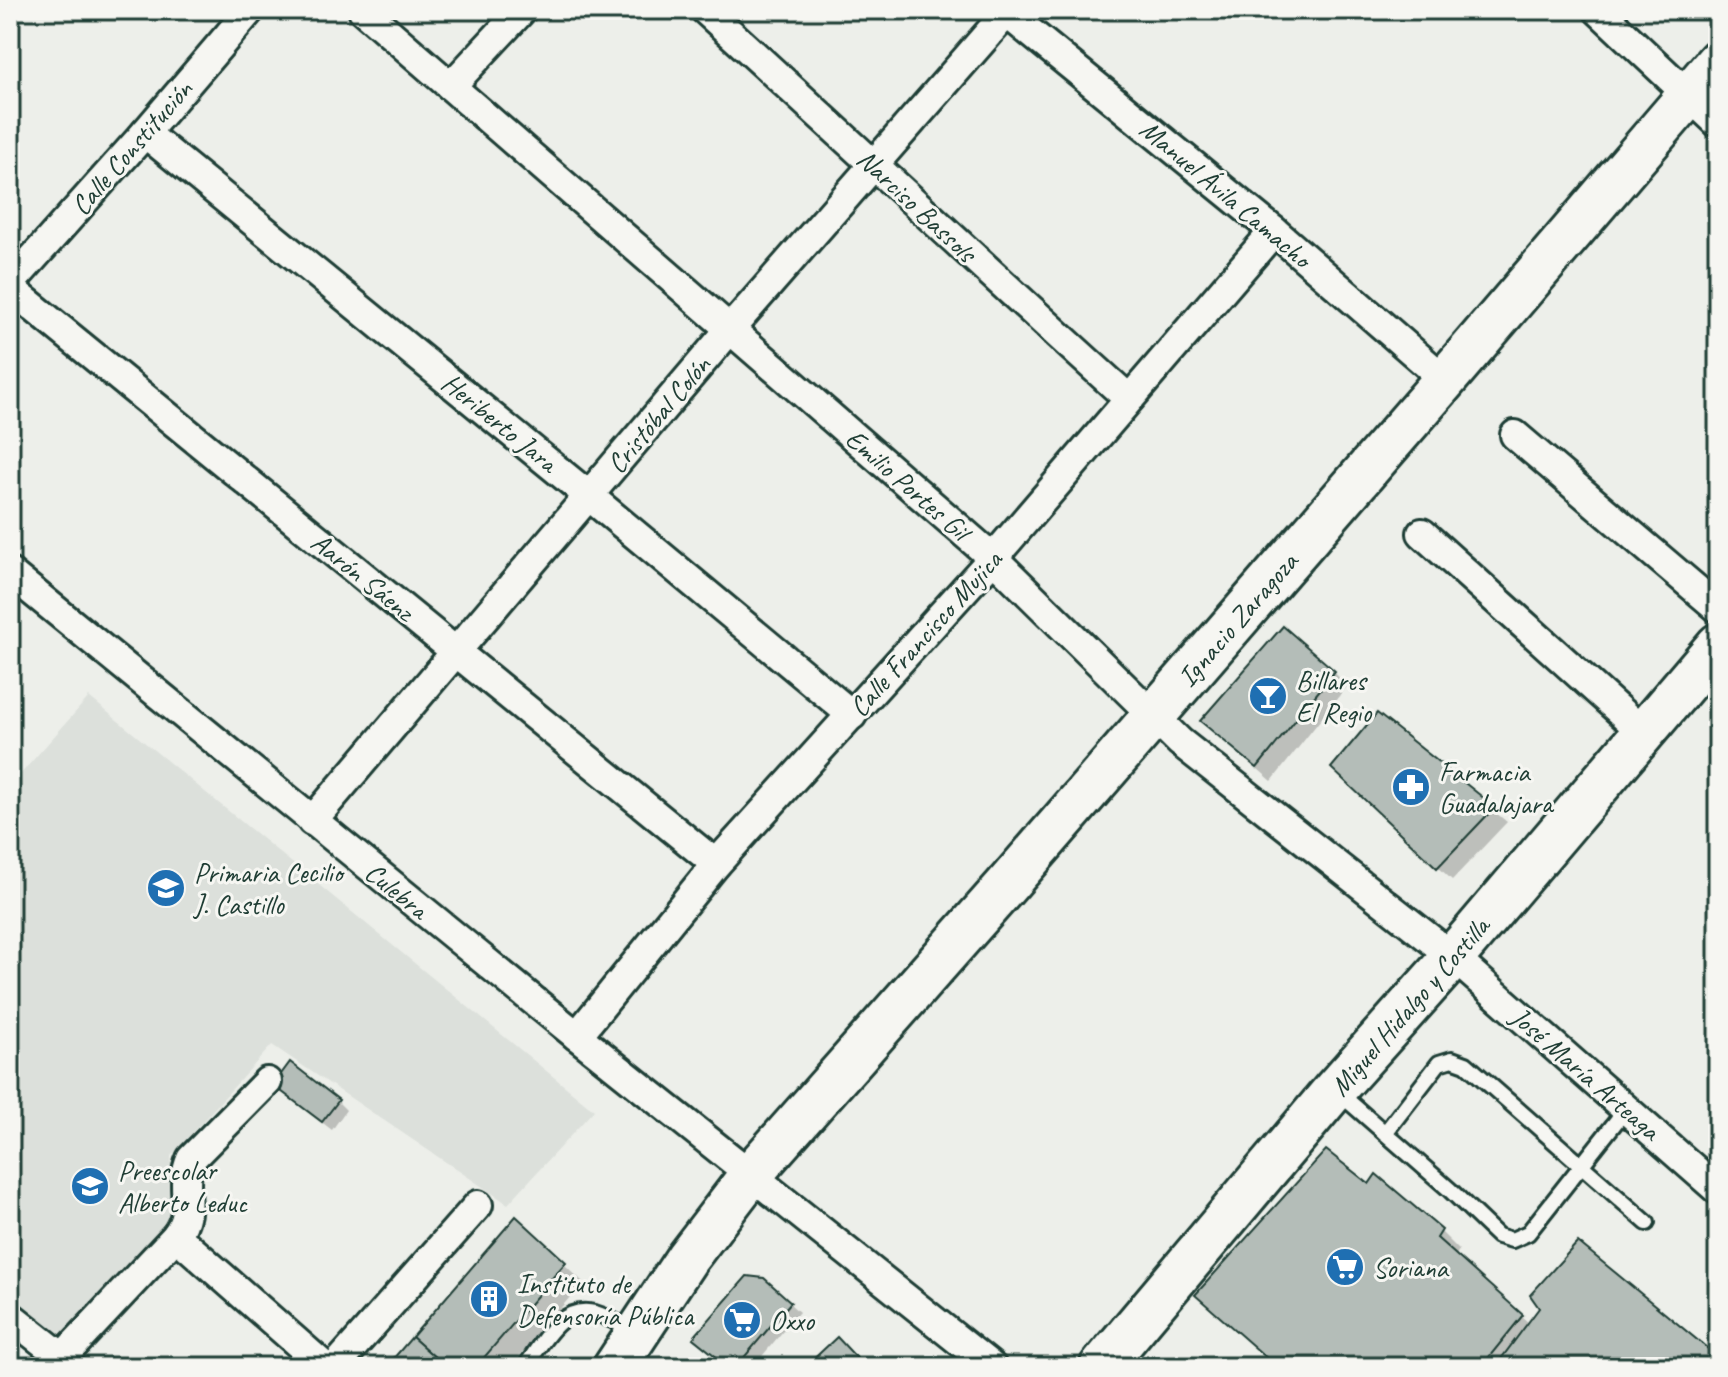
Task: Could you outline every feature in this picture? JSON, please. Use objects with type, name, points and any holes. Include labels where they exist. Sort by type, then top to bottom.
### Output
[{"type":"main road","name":"Ignacio Zaragoza","points":[[625,1350],[687,1258],[752,1173],[1445,380],[1703,109],[1718,61]]},
{"type":"main road","name":"Miguel Hidalgo y Costilla","points":[[1101,1367],[1335,1089],[1453,957],[1718,645]]},
{"type":"street","name":"Calle Constitución","points":[[10,286],[250,10]]},
{"type":"street","name":"Emilio Portes Gil","points":[[363,10],[993,558],[1180,742],[1453,957]]},
{"type":"street","points":[[451,86],[522,10]]},
{"type":"street","name":"Narciso Bassols","points":[[705,10],[940,229],[1129,399]]},
{"type":"street","points":[[1598,10],[1703,109]]},
{"type":"street","name":"Cristóbal Colón","points":[[312,821],[731,328],[1006,11]]},
{"type":"street","name":"Manuel Ávila Camacho","points":[[1006,11],[1274,231],[1445,380]]},
{"type":"street","name":"Heriberto Jara","points":[[145,133],[852,715]]},
{"type":"street","name":"Calle Francisco Mujica","points":[[577,1036],[716,864],[993,558],[1274,231]]},
{"type":"street","name":"Aarón Sáenz","points":[[10,286],[716,864]]},
{"type":"street","points":[[1515,435],[1718,608]]},
{"type":"street","points":[[1422,533],[1643,732]]},
{"type":"street","name":"Culebra","points":[[10,573],[577,1036],[992,1367]]},
{"type":"street","name":"José María Arteaga","points":[[1453,957],[1718,1190]]},
{"type":"street","points":[[10,1316],[58,1362],[187,1222],[187,1169],[191,1159],[267,1082]]},
{"type":"street","points":[[335,1367],[478,1205]]},
{"type":"street","points":[[176,1236],[325,1367]]},
{"type":"lane","points":[[1385,1133],[1439,1063],[1452,1059],[1466,1064],[1647,1223]]},
{"type":"lane","points":[[1335,1089],[1498,1236],[1512,1240],[1528,1233],[1626,1109]]},
{"type":"lane","points":[[525,1367],[556,1324],[568,1315],[581,1312],[595,1313],[625,1350]]},
{"type":"shaded area","name":"Primaria Cecilio J. Castillo","points":[[89,697],[594,1110],[508,1204],[272,1045],[171,1156],[171,1217],[54,1343],[10,1309],[10,786]]},
{"type":"building","name":"Billares El Regio","points":[[1283,626],[1335,671],[1257,768],[1200,721]]},
{"type":"building","name":"Farmacia Guadalajara","points":[[1377,713],[1495,807],[1437,868],[1331,768]]},
{"type":"building","points":[[290,1062],[339,1100],[322,1122],[273,1085]]},
{"type":"building","name":"Soriana","points":[[1326,1150],[1369,1184],[1376,1174],[1442,1230],[1437,1238],[1523,1315],[1481,1367],[1277,1367],[1195,1295]]},
{"type":"building","name":"Instituto de Defensoría Pública","points":[[516,1216],[566,1262],[476,1367],[446,1367],[412,1337]]},
{"type":"building","points":[[1578,1242],[1718,1357],[1718,1367],[1495,1367],[1539,1308],[1530,1295]]},
{"type":"building","name":"Oxxo","points":[[747,1276],[764,1278],[791,1302],[736,1367],[729,1367],[693,1338]]},
{"type":"building","points":[[412,1337],[446,1367],[386,1367]]},
{"type":"building","points":[[837,1337],[865,1367],[805,1367]]},
{"type":"place","name":"Billares El Regio","points":[[1268,696]]},
{"type":"place","name":"Farmacia Guadalajara","points":[[1411,787]]},
{"type":"place","name":"Primaria Cecilio J. Castillo","points":[[166,888]]},
{"type":"place","name":"Preescolar Alberto Leduc","points":[[90,1186]]},
{"type":"place","name":"Soriana","points":[[1345,1267]]},
{"type":"place","name":"Instituto de Defensoría Pública","points":[[489,1299]]},
{"type":"place","name":"Oxxo","points":[[742,1320]]}]
